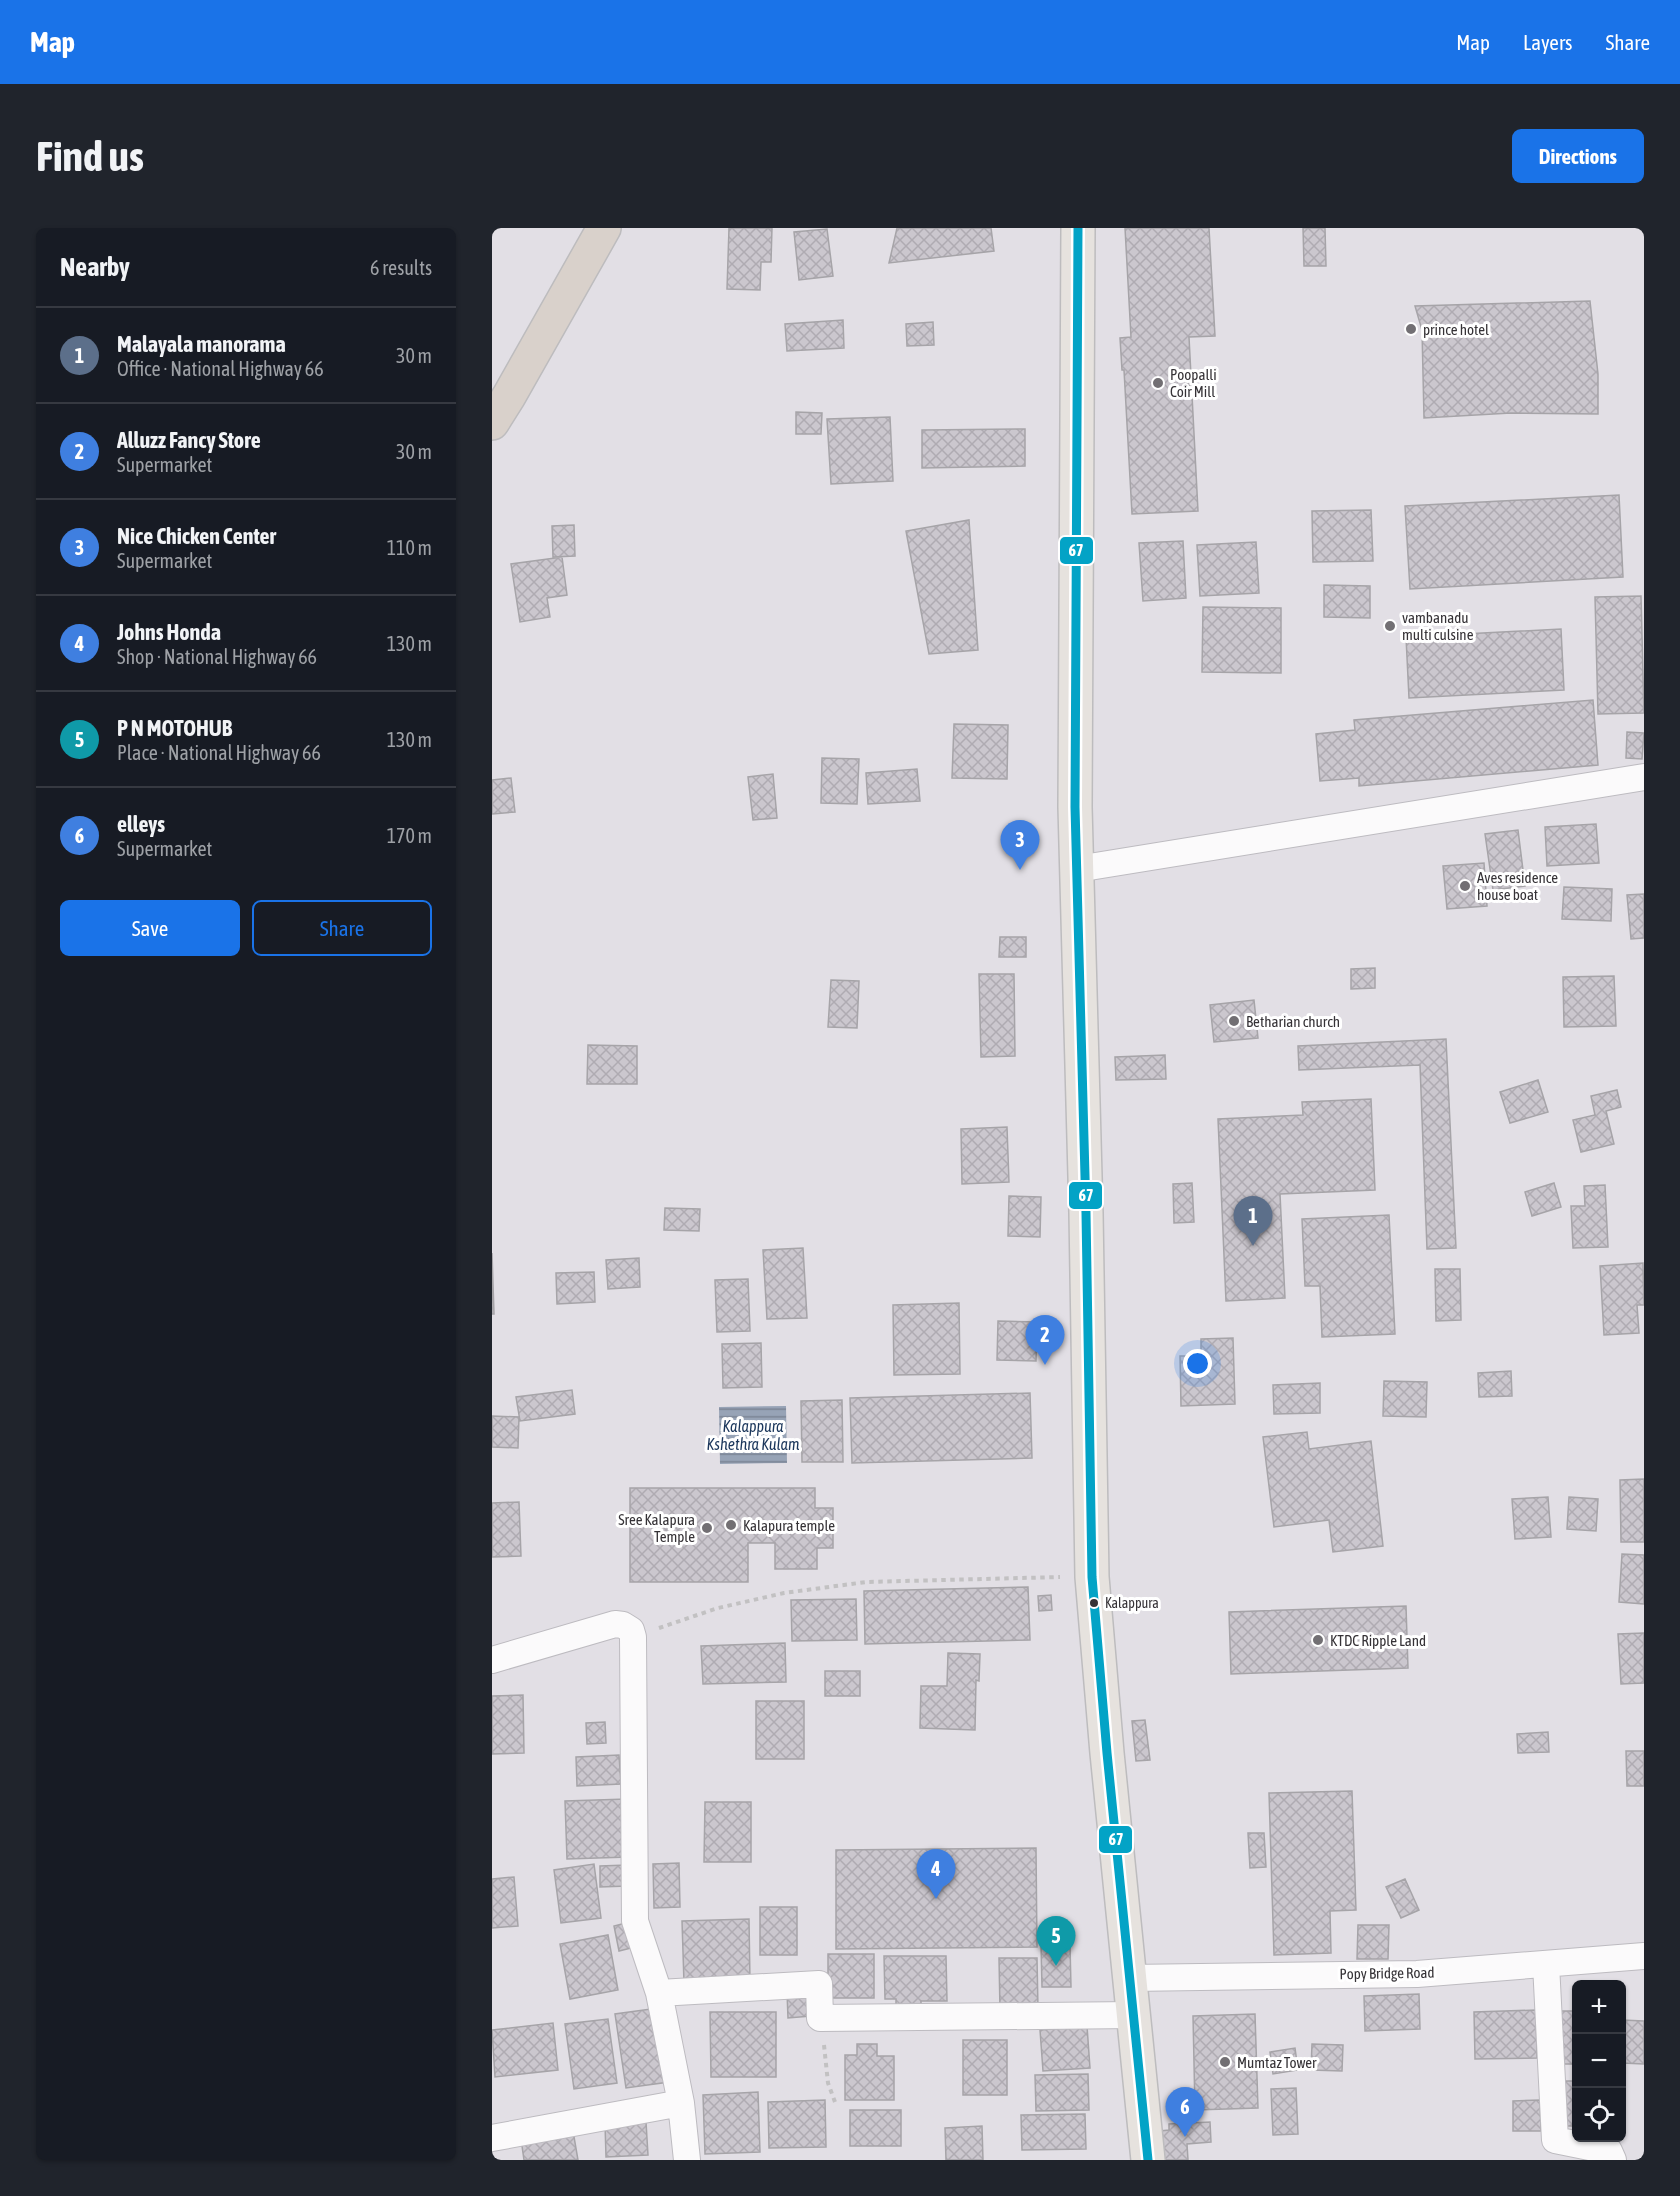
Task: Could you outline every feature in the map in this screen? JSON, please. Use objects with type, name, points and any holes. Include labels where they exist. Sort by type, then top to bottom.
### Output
[{"type":"highway","points":[[492,423],[604,228]]},
{"type":"main road","points":[[1078,228],[1076,783],[1092,1577],[1148,2160]]},
{"type":"street","points":[[1077,869],[1644,777]]},
{"type":"street","points":[[492,1660],[615,1624],[623,1625],[631,1630],[633,1636],[635,1921],[659,1993],[681,2103],[687,2160]]},
{"type":"street","name":"Popy Bridge Road","points":[[1129,1978],[1417,1974],[1644,1956]]},
{"type":"street","points":[[1546,1964],[1555,2140],[1609,2151],[1613,2160]]},
{"type":"street","points":[[659,1993],[819,1984],[820,2018],[1134,2015]]},
{"type":"street","points":[[492,2138],[681,2103]]},
{"type":"path","points":[[633,1636],[718,1608],[784,1593],[854,1583],[1092,1577]]},
{"type":"path","points":[[820,2018],[828,2083],[835,2102]]},
{"type":"water","name":"Kalappura Kshethra Kulam","points":[[786,1406],[787,1463],[720,1464],[719,1407]]},
{"type":"building","points":[[729,228],[772,228],[771,262],[761,262],[760,290],[727,289]]},
{"type":"building","points":[[897,228],[991,228],[994,251],[889,263]]},
{"type":"building","name":"Poopalli Coir Mill","points":[[1125,228],[1209,228],[1215,336],[1189,337],[1198,511],[1132,514],[1124,370],[1122,370],[1120,338],[1131,337]]},
{"type":"building","points":[[1303,228],[1325,228],[1326,266],[1304,266]]},
{"type":"building","points":[[827,229],[833,276],[799,280],[794,232]]},
{"type":"building","points":[[1590,301],[1598,374],[1598,414],[1511,413],[1424,418],[1422,330],[1415,306]]},
{"type":"building","points":[[843,320],[844,348],[787,351],[785,324]]},
{"type":"building","points":[[933,322],[934,345],[907,346],[906,324]]},
{"type":"building","points":[[796,412],[822,413],[821,434],[796,434]]},
{"type":"building","points":[[890,417],[893,481],[831,484],[827,419]]},
{"type":"building","points":[[1025,429],[1025,466],[922,468],[922,430]]},
{"type":"building","points":[[1619,495],[1623,577],[1410,589],[1405,506]]},
{"type":"building","points":[[1371,510],[1373,561],[1313,562],[1312,511]]},
{"type":"building","points":[[969,520],[978,650],[929,654],[906,531]]},
{"type":"building","points":[[574,525],[575,556],[553,557],[552,526]]},
{"type":"building","points":[[1183,541],[1186,598],[1143,601],[1139,543]]},
{"type":"building","points":[[1256,542],[1259,593],[1200,596],[1197,545]]},
{"type":"building","points":[[562,557],[567,595],[547,598],[550,617],[520,622],[511,564]]},
{"type":"building","points":[[1324,585],[1370,586],[1370,618],[1324,617]]},
{"type":"building","points":[[1641,596],[1644,713],[1598,714],[1595,597]]},
{"type":"building","points":[[1203,607],[1281,608],[1281,673],[1202,672]]},
{"type":"building","points":[[1561,629],[1564,690],[1409,698],[1406,637]]},
{"type":"building","points":[[1593,700],[1598,765],[1359,786],[1359,778],[1320,781],[1316,734],[1355,730],[1354,720]]},
{"type":"building","points":[[954,724],[1008,725],[1007,779],[952,778]]},
{"type":"building","points":[[1627,732],[1644,733],[1642,759],[1626,758]]},
{"type":"building","points":[[822,758],[859,759],[857,804],[821,803]]},
{"type":"building","points":[[917,769],[920,801],[868,804],[866,773]]},
{"type":"building","points":[[773,774],[777,818],[753,820],[748,777]]},
{"type":"building","points":[[511,778],[515,812],[492,814],[492,780]]},
{"type":"building","points":[[1596,824],[1599,863],[1547,866],[1545,827]]},
{"type":"building","points":[[1518,830],[1525,886],[1493,890],[1485,834]]},
{"type":"building","name":"Aves residence house boat","points":[[1484,863],[1487,906],[1447,909],[1443,866]]},
{"type":"building","points":[[1564,887],[1612,889],[1611,921],[1562,919]]},
{"type":"building","points":[[1644,894],[1644,938],[1631,939],[1627,895]]},
{"type":"building","points":[[1000,937],[1026,937],[1026,957],[999,957]]},
{"type":"building","points":[[1375,968],[1375,988],[1351,989],[1351,969]]},
{"type":"building","points":[[979,974],[1014,974],[1015,1056],[981,1057]]},
{"type":"building","points":[[1614,976],[1616,1026],[1564,1027],[1563,977]]},
{"type":"building","points":[[831,980],[859,981],[857,1028],[828,1027]]},
{"type":"building","name":"Betharian church","points":[[1254,1000],[1258,1038],[1214,1042],[1210,1005]]},
{"type":"building","points":[[1446,1039],[1456,1248],[1427,1249],[1420,1065],[1299,1070],[1298,1046]]},
{"type":"building","points":[[588,1045],[637,1046],[637,1084],[587,1084]]},
{"type":"building","points":[[1165,1055],[1166,1079],[1116,1080],[1115,1057]]},
{"type":"building","points":[[1538,1080],[1548,1112],[1510,1123],[1500,1092]]},
{"type":"building","points":[[1617,1090],[1621,1107],[1606,1111],[1614,1144],[1581,1152],[1573,1120],[1595,1115],[1591,1096]]},
{"type":"building","points":[[1371,1099],[1375,1190],[1280,1194],[1285,1298],[1226,1301],[1218,1119],[1303,1115],[1302,1102]]},
{"type":"building","points":[[1007,1127],[1009,1182],[962,1184],[961,1129]]},
{"type":"building","points":[[1192,1183],[1194,1222],[1174,1223],[1173,1184]]},
{"type":"building","points":[[1554,1183],[1561,1207],[1532,1216],[1525,1192]]},
{"type":"building","points":[[1605,1185],[1608,1247],[1573,1248],[1571,1206],[1585,1206],[1584,1186]]},
{"type":"building","points":[[1009,1196],[1041,1197],[1040,1237],[1008,1236]]},
{"type":"building","points":[[665,1208],[700,1209],[699,1231],[664,1230]]},
{"type":"building","points":[[1389,1215],[1395,1334],[1322,1337],[1320,1286],[1305,1286],[1302,1219]]},
{"type":"building","points":[[803,1248],[807,1318],[767,1319],[763,1250]]},
{"type":"building","points":[[492,1253],[494,1314],[492,1314]]},
{"type":"building","points":[[639,1258],[640,1287],[608,1289],[606,1260]]},
{"type":"building","points":[[1643,1263],[1644,1305],[1637,1305],[1639,1333],[1604,1335],[1600,1266]]},
{"type":"building","points":[[1435,1269],[1460,1269],[1461,1320],[1436,1321]]},
{"type":"building","points":[[594,1272],[595,1302],[557,1304],[556,1273]]},
{"type":"building","points":[[748,1279],[750,1331],[717,1332],[715,1280]]},
{"type":"building","points":[[959,1303],[960,1374],[894,1375],[893,1305]]},
{"type":"building","points":[[998,1321],[1037,1322],[1036,1361],[997,1360]]},
{"type":"building","points":[[1233,1338],[1235,1404],[1181,1406],[1180,1356],[1201,1356],[1201,1339]]},
{"type":"building","points":[[761,1343],[762,1387],[723,1388],[722,1344]]},
{"type":"building","points":[[1511,1371],[1512,1396],[1479,1397],[1478,1373]]},
{"type":"building","points":[[1384,1381],[1427,1382],[1426,1417],[1383,1416]]},
{"type":"building","points":[[1320,1383],[1320,1413],[1274,1414],[1273,1385]]},
{"type":"building","points":[[572,1390],[575,1414],[520,1421],[516,1397]]},
{"type":"building","points":[[1030,1393],[1032,1458],[852,1463],[850,1398]]},
{"type":"building","points":[[842,1400],[843,1462],[802,1462],[801,1401]]},
{"type":"building","points":[[492,1416],[519,1417],[518,1448],[492,1447]]},
{"type":"building","points":[[1307,1432],[1309,1449],[1371,1441],[1383,1546],[1333,1552],[1329,1520],[1274,1527],[1263,1437]]},
{"type":"building","points":[[1644,1479],[1644,1542],[1621,1542],[1620,1480]]},
{"type":"building","name":"Kalapura temple","points":[[630,1488],[815,1488],[815,1508],[833,1508],[833,1548],[817,1548],[817,1569],[775,1569],[775,1543],[748,1543],[748,1582],[630,1582]]},
{"type":"building","points":[[1548,1497],[1551,1537],[1515,1539],[1512,1499]]},
{"type":"building","points":[[1569,1497],[1598,1499],[1596,1531],[1567,1529]]},
{"type":"building","points":[[519,1502],[521,1556],[492,1557],[492,1503]]},
{"type":"building","points":[[1622,1554],[1644,1555],[1644,1604],[1619,1602]]},
{"type":"building","points":[[1028,1587],[1030,1640],[865,1644],[864,1591]]},
{"type":"building","points":[[1051,1595],[1052,1610],[1039,1611],[1038,1596]]},
{"type":"building","points":[[856,1599],[857,1640],[792,1641],[791,1600]]},
{"type":"building","name":"KTDC Ripple Land","points":[[1406,1606],[1408,1668],[1231,1674],[1229,1612]]},
{"type":"building","points":[[1644,1633],[1644,1683],[1621,1684],[1618,1634]]},
{"type":"building","points":[[785,1643],[786,1682],[703,1684],[701,1646]]},
{"type":"building","points":[[948,1653],[980,1654],[979,1681],[976,1680],[975,1730],[920,1728],[921,1686],[947,1686]]},
{"type":"building","points":[[825,1671],[860,1671],[860,1696],[825,1696]]},
{"type":"building","points":[[523,1695],[524,1753],[492,1754],[492,1696]]},
{"type":"building","points":[[756,1701],[804,1701],[804,1759],[756,1759]]},
{"type":"building","points":[[1145,1720],[1150,1760],[1136,1761],[1132,1721]]},
{"type":"building","points":[[605,1722],[606,1743],[587,1744],[586,1723]]},
{"type":"building","points":[[1548,1732],[1549,1752],[1518,1753],[1517,1734]]},
{"type":"building","points":[[1626,1751],[1644,1751],[1644,1786],[1627,1786]]},
{"type":"building","points":[[619,1755],[621,1784],[577,1786],[576,1757]]},
{"type":"building","points":[[1352,1791],[1356,1910],[1330,1911],[1331,1953],[1274,1955],[1269,1793]]},
{"type":"building","points":[[627,1799],[628,1857],[567,1859],[565,1801]]},
{"type":"building","points":[[705,1802],[751,1802],[751,1862],[704,1862]]},
{"type":"building","points":[[1248,1833],[1264,1833],[1266,1867],[1250,1868]]},
{"type":"building","points":[[1036,1848],[1037,1947],[836,1949],[836,1850]]},
{"type":"building","points":[[679,1863],[680,1907],[654,1908],[653,1864]]},
{"type":"building","points":[[594,1864],[601,1918],[561,1923],[554,1870]]},
{"type":"building","points":[[627,1865],[627,1886],[600,1887],[600,1866]]},
{"type":"building","points":[[514,1877],[518,1926],[492,1928],[492,1879]]},
{"type":"building","points":[[1405,1879],[1419,1910],[1401,1918],[1386,1887]]},
{"type":"building","points":[[760,1907],[797,1907],[797,1955],[760,1955]]},
{"type":"building","points":[[749,1919],[750,1982],[684,1983],[682,1921]]},
{"type":"building","points":[[630,1922],[635,1947],[619,1951],[614,1926]]},
{"type":"building","points":[[1358,1925],[1389,1925],[1388,1959],[1357,1959]]},
{"type":"building","points":[[608,1935],[618,1990],[570,1999],[560,1944]]},
{"type":"building","points":[[1041,1945],[1070,1945],[1071,1987],[1042,1987]]},
{"type":"building","points":[[828,1954],[874,1954],[874,1998],[828,1998]]},
{"type":"building","points":[[884,1956],[946,1956],[947,2001],[921,2001],[921,2015],[896,2016],[896,1999],[885,1999]]},
{"type":"building","points":[[999,1958],[1037,1958],[1038,2009],[1000,2010]]},
{"type":"building","points":[[809,1991],[811,2016],[788,2018],[787,1992]]},
{"type":"building","points":[[1419,1994],[1420,2029],[1365,2031],[1364,1996]]},
{"type":"building","points":[[658,2008],[669,2082],[626,2088],[615,2014]]},
{"type":"building","points":[[1536,2010],[1537,2058],[1475,2059],[1474,2012]]},
{"type":"building","points":[[1560,2011],[1572,2011],[1572,2064],[1561,2064]]},
{"type":"building","points":[[710,2012],[776,2012],[776,2077],[711,2077]]},
{"type":"building","name":"Mumtaz Tower","points":[[1255,2014],[1258,2108],[1195,2110],[1193,2016]]},
{"type":"building","points":[[608,2019],[617,2083],[574,2089],[565,2024]]},
{"type":"building","points":[[1626,2020],[1644,2021],[1644,2064],[1626,2063]]},
{"type":"building","points":[[553,2023],[558,2070],[495,2077],[492,2030]]},
{"type":"building","points":[[1087,2026],[1090,2068],[1043,2071],[1040,2030]]},
{"type":"building","points":[[963,2040],[1007,2040],[1007,2095],[963,2095]]},
{"type":"building","points":[[857,2044],[877,2044],[877,2056],[894,2056],[894,2100],[845,2100],[845,2055],[857,2055]]},
{"type":"building","points":[[1312,2044],[1343,2045],[1342,2071],[1311,2070]]},
{"type":"building","points":[[1295,2048],[1298,2070],[1273,2074],[1270,2052]]},
{"type":"building","points":[[1088,2074],[1089,2110],[1036,2111],[1035,2075]]},
{"type":"building","points":[[1560,2081],[1572,2081],[1572,2126],[1561,2126]]},
{"type":"building","points":[[1296,2088],[1298,2134],[1273,2135],[1271,2089]]},
{"type":"building","points":[[758,2092],[760,2152],[705,2154],[703,2095]]},
{"type":"building","points":[[825,2100],[826,2147],[769,2148],[768,2102]]},
{"type":"building","points":[[1540,2100],[1541,2131],[1513,2131],[1513,2101]]},
{"type":"building","points":[[850,2110],[901,2110],[901,2146],[850,2146]]},
{"type":"building","points":[[1085,2114],[1086,2149],[1022,2150],[1021,2115]]},
{"type":"building","points":[[646,2122],[648,2155],[606,2157],[605,2124]]},
{"type":"building","points":[[1210,2122],[1211,2142],[1187,2144],[1188,2160],[1161,2160],[1160,2131],[1169,2130],[1169,2124]]},
{"type":"building","points":[[982,2126],[983,2160],[946,2160],[945,2128]]},
{"type":"building","points":[[573,2131],[578,2160],[524,2160],[521,2139]]},
{"type":"transit line","name":"67","points":[[1078,228],[1075,807],[1086,1213],[1092,1577],[1107,1753],[1148,2160]]},
{"type":"place","name":"prince hotel","points":[[1411,329]]},
{"type":"place","name":"Poopalli Coir Mill","points":[[1158,383]]},
{"type":"place","name":"vambanadu multi culsine","points":[[1390,626]]},
{"type":"place","name":"Nice Chicken Center","points":[[1020,870]]},
{"type":"place","name":"Aves residence house boat","points":[[1465,886]]},
{"type":"place","name":"Betharian church","points":[[1234,1021]]},
{"type":"place","name":"Malayala manorama","points":[[1253,1246]]},
{"type":"place","name":"Alluzz Fancy Store","points":[[1045,1365]]},
{"type":"place","name":"Kalapura temple","points":[[731,1525]]},
{"type":"place","name":"Sree Kalapura Temple","points":[[707,1528]]},
{"type":"place","name":"Kalappura","points":[[1094,1603]]},
{"type":"place","name":"KTDC Ripple Land","points":[[1318,1640]]},
{"type":"place","name":"Johns Honda","points":[[936,1899]]},
{"type":"place","name":"P N MOTOHUB","points":[[1056,1966]]},
{"type":"place","name":"Mumtaz Tower","points":[[1225,2062]]},
{"type":"place","name":"elleys","points":[[1185,2137]]}]
